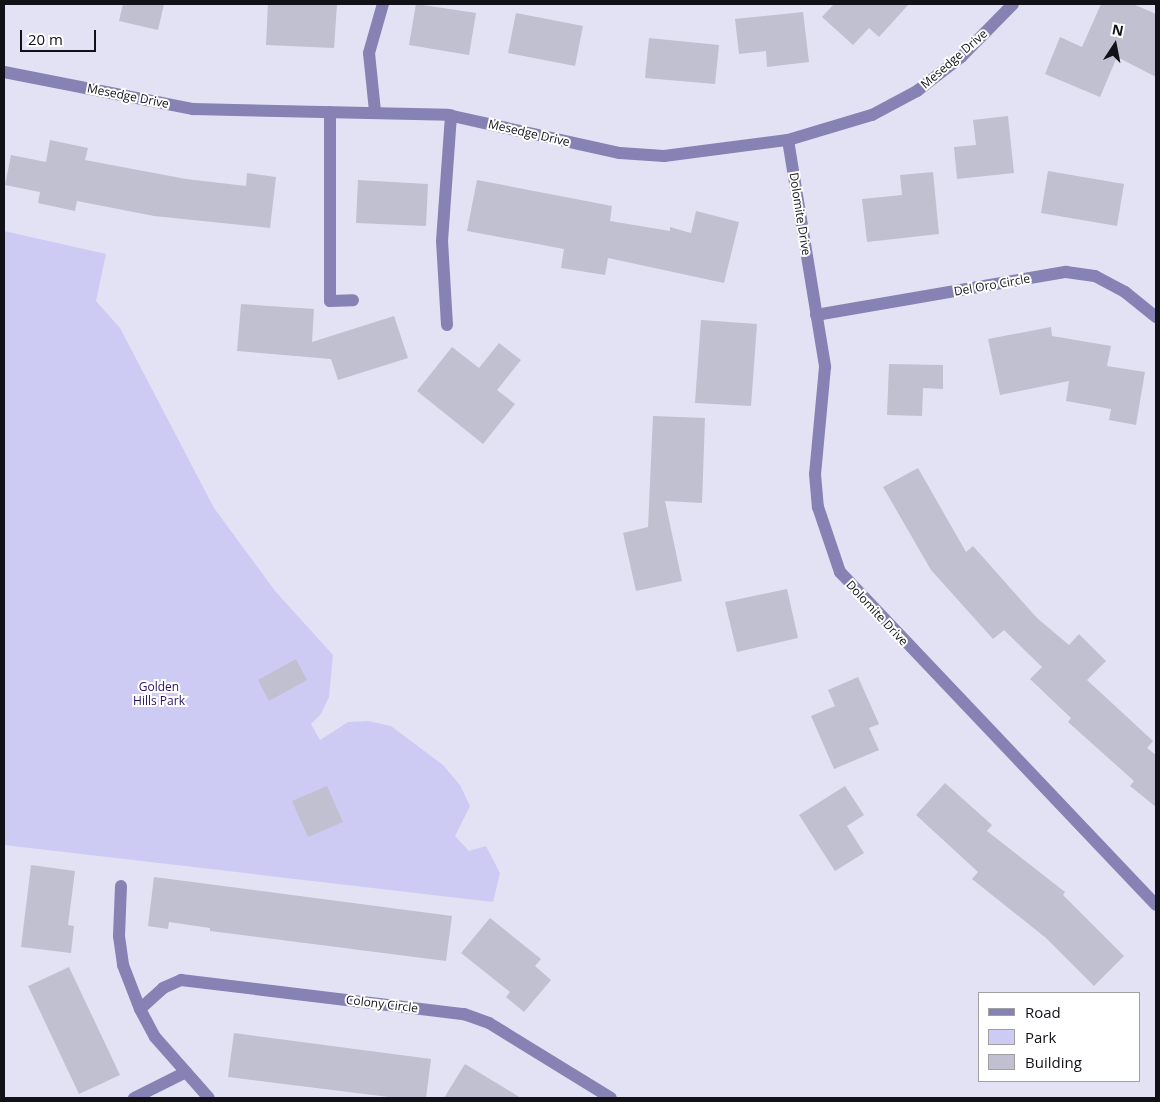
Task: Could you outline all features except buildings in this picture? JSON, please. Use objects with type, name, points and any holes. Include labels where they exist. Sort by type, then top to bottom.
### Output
[{"type":"street","points":[[375,111],[369,52],[384,4]]},
{"type":"street","name":"Mesedge Drive","points":[[4,72],[193,108],[330,112],[375,111],[451,115],[620,153],[664,156],[788,140],[872,115],[918,91],[961,57],[1013,4]]},
{"type":"street","points":[[330,112],[330,301],[353,300]]},
{"type":"street","points":[[447,325],[442,241],[451,115]]},
{"type":"street","name":"Dolomite Drive","points":[[788,140],[825,367],[815,474],[817,499],[826,539],[840,572],[1156,906]]},
{"type":"street","name":"Del Oro Circle","points":[[816,315],[1066,272],[1095,276],[1125,292],[1156,317]]},
{"type":"street","points":[[121,886],[119,936],[123,965],[140,1009],[155,1037],[209,1098]]},
{"type":"street","name":"Colony Circle","points":[[140,1009],[162,988],[181,980],[464,1014],[489,1023],[611,1098]]},
{"type":"street","points":[[134,1098],[186,1072]]},
{"type":"green space","name":"Golden Hills Park","points":[[4,231],[106,254],[96,301],[120,328],[214,508],[276,592],[333,655],[329,697],[321,714],[311,724],[320,740],[348,722],[368,721],[391,726],[443,765],[460,785],[470,806],[455,836],[469,851],[486,846],[500,873],[493,902],[4,845]]}]
